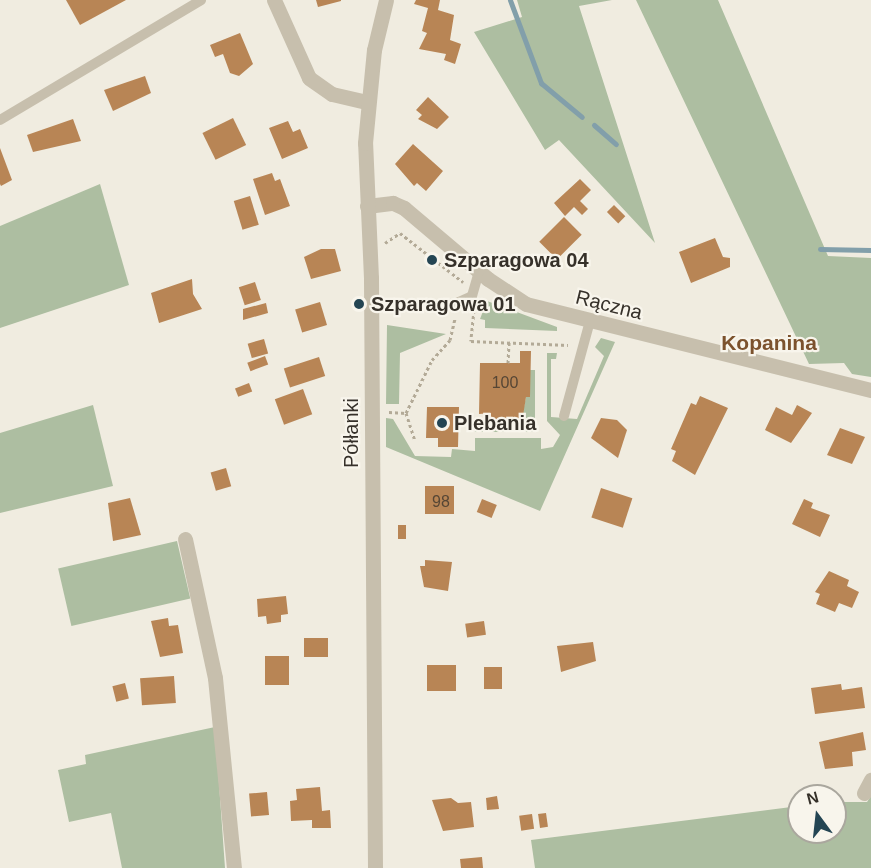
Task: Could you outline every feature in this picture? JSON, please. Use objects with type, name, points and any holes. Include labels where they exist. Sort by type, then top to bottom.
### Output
[{"type":"street","points":[[274,0],[309,78],[332,94],[368,102]]},
{"type":"street","name":"Półłanki","points":[[375,868],[372,412],[367,206],[368,102],[386,0]]},
{"type":"street","name":"Rączna","points":[[367,206],[393,203],[404,208],[479,272],[526,303],[590,321],[871,390]]},
{"type":"street","points":[[185,539],[214,678],[234,868]]},
{"type":"lane","points":[[0,120],[201,0]]},
{"type":"lane","points":[[455,306],[472,296],[479,272]]},
{"type":"lane","points":[[564,416],[590,321]]},
{"type":"path","points":[[415,440],[406,413],[432,360],[450,340],[455,306]]},
{"type":"path","points":[[466,309],[474,310]]},
{"type":"path","points":[[473,316],[471,341],[557,343]]},
{"type":"path","points":[[508,363],[509,342]]},
{"type":"path","points":[[372,412],[406,413]]},
{"type":"green space","points":[[517,0],[612,0],[579,6],[655,243],[559,140],[545,150],[474,32],[522,17]]},
{"type":"green space","points":[[636,0],[718,0],[828,256],[871,258],[871,377],[852,374],[844,363],[809,364]]},
{"type":"green space","points":[[100,184],[129,285],[0,328],[0,226]]},
{"type":"green space","points":[[487,301],[557,327],[557,331],[485,328],[485,320],[480,319]]},
{"type":"green space","points":[[387,325],[446,334],[400,353],[399,404],[386,404]]},
{"type":"green space","points":[[601,338],[615,342],[540,511],[386,447],[386,418],[393,419],[415,456],[451,457],[452,449],[475,451],[475,438],[541,438],[541,449],[553,447],[560,435],[547,421],[547,353],[557,353],[556,359],[551,359],[551,417],[577,419],[604,356],[595,347]]},
{"type":"green space","points":[[530,370],[535,370],[535,432],[475,432],[475,420],[521,421],[526,397],[530,397]]},
{"type":"green space","points":[[93,405],[113,486],[0,513],[0,433]]},
{"type":"green space","points":[[177,541],[190,598],[71,626],[58,568]]},
{"type":"green space","points":[[215,727],[225,868],[122,868],[111,813],[69,822],[58,770],[86,764],[85,755]]},
{"type":"green space","points":[[871,796],[871,868],[535,868],[531,840],[787,808],[787,844],[847,844],[847,802],[867,802]]},
{"type":"building","points":[[66,0],[126,0],[80,25]]},
{"type":"building","points":[[316,0],[341,0],[341,1],[318,7]]},
{"type":"building","points":[[416,0],[440,0],[438,10],[454,15],[450,40],[461,44],[455,64],[444,60],[446,54],[419,49],[427,33],[422,31],[428,8],[414,4]]},
{"type":"building","points":[[240,33],[253,64],[239,76],[230,73],[223,54],[215,57],[210,45]]},
{"type":"building","points":[[145,76],[151,93],[113,111],[104,90]]},
{"type":"building","points":[[428,97],[449,117],[437,129],[418,119],[422,115],[416,110]]},
{"type":"building","points":[[233,118],[246,145],[216,160],[202,133]]},
{"type":"building","points":[[73,119],[81,141],[33,152],[27,135]]},
{"type":"building","points":[[288,121],[293,132],[300,129],[308,148],[282,159],[269,128]]},
{"type":"building","points":[[413,144],[443,171],[426,191],[417,183],[414,186],[395,164]]},
{"type":"building","points":[[0,148],[12,180],[1,186],[0,184]]},
{"type":"building","points":[[272,173],[275,181],[280,179],[290,206],[265,215],[253,179]]},
{"type":"building","points":[[580,179],[591,190],[580,201],[588,209],[582,215],[574,207],[565,216],[554,203]]},
{"type":"building","points":[[250,196],[259,225],[243,230],[234,201]]},
{"type":"building","points":[[614,205],[625,216],[618,223],[607,212]]},
{"type":"building","points":[[564,217],[582,235],[557,259],[539,242]]},
{"type":"building","points":[[715,238],[723,257],[730,258],[730,267],[691,283],[679,252]]},
{"type":"building","points":[[321,249],[335,249],[341,271],[311,279],[304,257]]},
{"type":"building","points":[[192,279],[193,294],[202,309],[159,323],[151,293]]},
{"type":"building","points":[[255,282],[261,300],[245,305],[239,287]]},
{"type":"building","points":[[320,302],[327,325],[302,333],[295,310]]},
{"type":"building","points":[[266,303],[268,313],[243,320],[243,309]]},
{"type":"building","points":[[264,339],[268,353],[252,358],[248,344]]},
{"type":"building","points":[[520,351],[531,351],[530,397],[526,397],[522,422],[484,422],[491,420],[491,413],[479,414],[480,363],[520,363]]},
{"type":"building","points":[[265,356],[268,364],[250,371],[247,363]]},
{"type":"building","points":[[319,357],[325,376],[290,387],[284,368]]},
{"type":"building","points":[[249,383],[252,391],[238,397],[235,388]]},
{"type":"building","points":[[303,389],[312,414],[284,425],[275,399]]},
{"type":"building","points":[[700,396],[728,408],[695,475],[672,461],[676,451],[671,449],[691,403],[696,405]]},
{"type":"building","points":[[797,405],[812,413],[791,443],[765,430],[776,407],[792,415]]},
{"type":"building","name":"Plebania","points":[[427,407],[459,407],[458,447],[438,447],[438,438],[426,438]]},
{"type":"building","points":[[601,418],[617,420],[627,430],[618,458],[591,438]]},
{"type":"building","points":[[840,428],[865,437],[852,464],[827,455]]},
{"type":"building","points":[[226,468],[231,486],[216,491],[211,472]]},
{"type":"building","points":[[425,486],[454,486],[454,514],[425,514]]},
{"type":"building","points":[[601,488],[632,498],[623,528],[591,517]]},
{"type":"building","points":[[130,498],[141,535],[113,541],[108,503]]},
{"type":"building","points":[[482,499],[497,505],[492,518],[477,512]]},
{"type":"building","points":[[804,499],[813,503],[811,508],[830,515],[820,537],[792,524]]},
{"type":"building","points":[[398,525],[406,525],[406,539],[398,539]]},
{"type":"building","points":[[425,560],[452,562],[448,591],[424,587],[420,566],[425,566]]},
{"type":"building","points":[[829,571],[849,580],[847,586],[859,592],[852,608],[839,603],[835,612],[816,604],[820,594],[815,592]]},
{"type":"building","points":[[286,596],[288,614],[281,615],[281,622],[267,624],[266,616],[258,617],[257,599]]},
{"type":"building","points":[[168,618],[169,626],[178,625],[183,653],[160,657],[151,621]]},
{"type":"building","points":[[484,621],[486,635],[467,638],[465,624]]},
{"type":"building","points":[[304,638],[328,638],[328,657],[304,657]]},
{"type":"building","points":[[593,642],[596,661],[561,672],[557,646]]},
{"type":"building","points":[[265,656],[289,656],[289,685],[265,685]]},
{"type":"building","points":[[427,665],[456,665],[456,691],[427,691]]},
{"type":"building","points":[[484,667],[502,667],[502,689],[484,689]]},
{"type":"building","points":[[174,676],[176,703],[142,705],[140,678]]},
{"type":"building","points":[[125,683],[129,699],[116,702],[112,686]]},
{"type":"building","points":[[841,684],[842,690],[862,687],[865,708],[815,714],[811,688]]},
{"type":"building","points":[[863,732],[866,750],[852,752],[853,766],[825,769],[819,742]]},
{"type":"building","points":[[320,787],[322,811],[330,810],[331,828],[312,828],[312,820],[291,821],[290,801],[297,800],[296,789]]},
{"type":"building","points":[[267,792],[269,815],[251,816],[249,794]]},
{"type":"building","points":[[497,796],[499,809],[487,810],[486,798]]},
{"type":"building","points":[[451,798],[458,803],[471,802],[474,827],[443,831],[432,800]]},
{"type":"building","points":[[546,813],[548,827],[540,828],[538,814]]},
{"type":"building","points":[[532,814],[534,829],[521,831],[519,816]]},
{"type":"building","points":[[482,857],[483,868],[461,868],[460,859]]},
{"type":"waterway","points":[[510,0],[541,83],[582,117]]},
{"type":"waterway","points":[[594,125],[616,144]]},
{"type":"waterway","points":[[820,249],[871,250]]},
{"type":"place","name":"Szparagowa 04","points":[[432,260]]},
{"type":"place","name":"Szparagowa 01","points":[[359,304]]},
{"type":"place","name":"Plebania","points":[[442,423]]},
{"type":"district","name":"Kopanina","points":[[769,343]]}]
